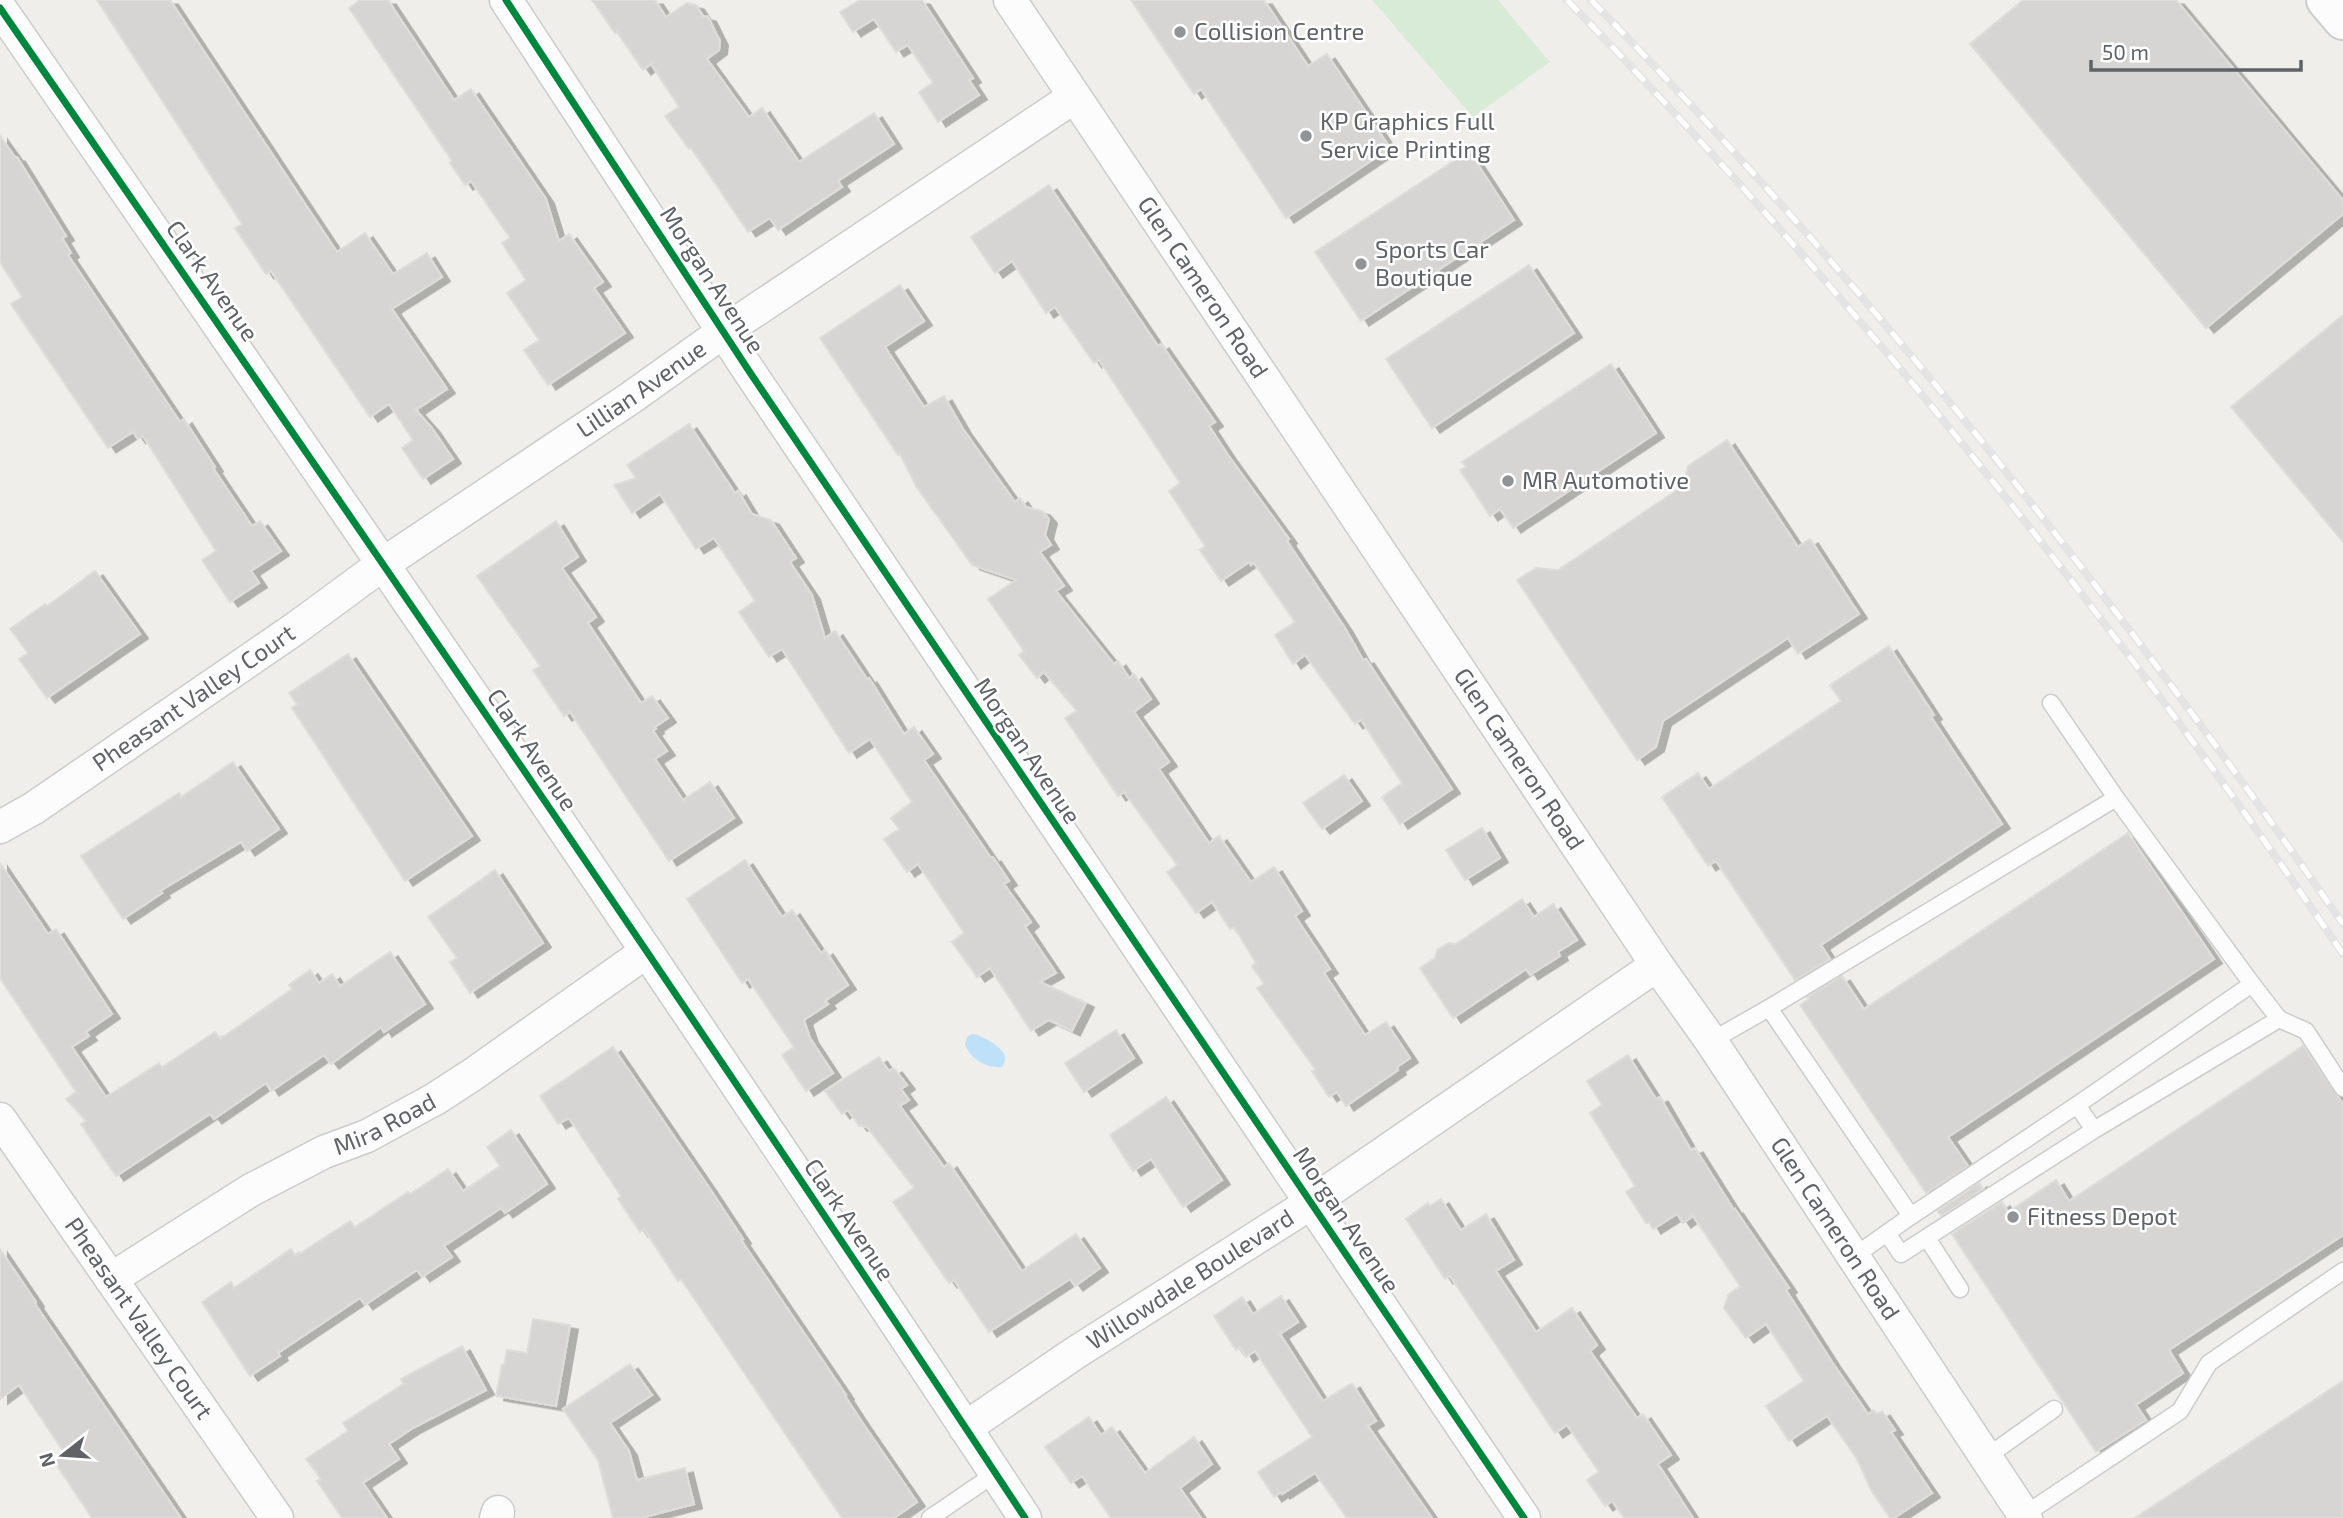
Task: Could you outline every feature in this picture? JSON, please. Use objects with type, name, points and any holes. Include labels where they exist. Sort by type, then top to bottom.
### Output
[{"type":"street","name":"Morgan Avenue","points":[[506,0],[723,332],[1524,1518]]},
{"type":"street","name":"Glen Cameron Road","points":[[1010,0],[1657,965],[1711,1041],[2025,1517]]},
{"type":"street","points":[[2326,0],[2343,20]]},
{"type":"street","name":"Clark Avenue","points":[[0,8],[383,564],[1025,1518]]},
{"type":"street","name":"Lillian Avenue","points":[[383,564],[1074,97]]},
{"type":"street","name":"Pheasant Valley Court","points":[[0,827],[34,808],[285,636],[383,564]]},
{"type":"street","name":"Mira Road","points":[[111,1279],[251,1190],[324,1152],[367,1136],[435,1099],[646,952]]},
{"type":"street","name":"Willowdale Boulevard","points":[[965,1428],[1075,1353],[1311,1203],[1657,965]]},
{"type":"street","name":"Pheasant Valley Court","points":[[0,1119],[277,1518]]},
{"type":"lane","points":[[2051,703],[2116,799],[2252,984],[2279,1019],[2306,1031],[2343,1088]]},
{"type":"lane","points":[[1711,1041],[2116,799]]},
{"type":"lane","points":[[1853,1257],[2252,984]]},
{"type":"lane","points":[[1769,1008],[1911,1216]]},
{"type":"lane","points":[[1886,1233],[1901,1254],[2094,1130],[2279,1019]]},
{"type":"lane","points":[[2077,1105],[2094,1130]]},
{"type":"lane","points":[[1927,1238],[1960,1289]]},
{"type":"lane","points":[[2025,1517],[2180,1411],[2209,1363],[2343,1271]]},
{"type":"lane","points":[[1985,1458],[2054,1409]]},
{"type":"lane","points":[[930,1518],[951,1512],[996,1473]]},
{"type":"green space","points":[[1372,0],[1498,0],[1550,62],[1473,117]]},
{"type":"water","points":[[972,1034],[996,1045],[1003,1052],[1005,1062],[1002,1067],[985,1064],[970,1054],[965,1044],[967,1037]]},
{"type":"building","points":[[97,0],[170,0],[337,252],[365,233],[393,274],[427,253],[442,277],[392,309],[447,389],[416,410],[453,459],[423,479],[402,448],[413,440],[389,404],[370,417],[271,271],[266,274],[235,228],[242,224]]},
{"type":"building","points":[[360,0],[388,0],[454,100],[471,89],[546,199],[559,241],[569,234],[603,282],[594,288],[625,333],[548,385],[524,350],[539,340],[507,293],[526,280],[502,243],[510,238],[471,181],[465,185],[450,163],[452,161],[349,8]]},
{"type":"building","points":[[592,0],[655,0],[666,17],[687,3],[696,5],[703,16],[708,17],[720,41],[719,50],[707,59],[749,117],[762,108],[799,162],[874,113],[894,144],[838,181],[842,187],[778,230],[770,218],[748,232],[691,148],[689,149],[665,116],[679,107],[651,64],[643,70]]},
{"type":"building","points":[[860,0],[922,0],[973,78],[969,80],[979,95],[938,122],[919,92],[933,83],[908,45],[896,52],[874,19],[853,32],[840,12]]},
{"type":"building","points":[[1131,0],[1264,0],[1308,66],[1327,54],[1390,148],[1286,218],[1201,89],[1194,94]]},
{"type":"building","points":[[2023,0],[2176,0],[2343,200],[2343,214],[2206,328],[1970,44]]},
{"type":"building","points":[[0,136],[17,157],[66,236],[62,238],[71,253],[68,255],[180,422],[184,419],[252,526],[260,521],[281,551],[251,571],[259,583],[230,602],[202,560],[216,551],[143,436],[138,439],[133,432],[108,448],[11,304],[22,297],[0,262]]},
{"type":"building","points":[[1469,151],[1514,220],[1361,321],[1315,252]]},
{"type":"building","points":[[1049,185],[1158,346],[1161,344],[1215,422],[1209,426],[1289,539],[1287,541],[1363,660],[1366,659],[1452,789],[1400,824],[1382,797],[1402,783],[1361,720],[1355,724],[1305,655],[1293,664],[1275,635],[1295,622],[1254,563],[1251,565],[1249,562],[1221,581],[1200,550],[1205,546],[1169,491],[1180,483],[1099,360],[1094,363],[1055,307],[1046,313],[1012,261],[995,273],[971,237]]},
{"type":"building","points":[[1529,265],[1574,333],[1432,428],[1386,359]]},
{"type":"building","points":[[900,285],[924,321],[885,347],[924,407],[944,396],[963,429],[1015,502],[1020,498],[1026,507],[1042,511],[1049,519],[1045,535],[1051,545],[1040,552],[1064,586],[1056,591],[1114,664],[1118,661],[1129,678],[1134,674],[1151,699],[1134,712],[1169,762],[1159,769],[1209,843],[1219,836],[1251,882],[1274,867],[1302,911],[1295,916],[1330,969],[1324,973],[1365,1035],[1386,1022],[1410,1058],[1397,1067],[1398,1070],[1346,1106],[1337,1092],[1329,1097],[1312,1071],[1315,1069],[1257,988],[1264,984],[1252,966],[1256,963],[1234,927],[1230,929],[1212,902],[1196,913],[1167,872],[1177,865],[1124,792],[1118,796],[1065,718],[1077,711],[1044,672],[1037,678],[1019,655],[1024,651],[988,599],[1016,580],[972,565],[916,486],[900,454],[898,455],[820,338]]},
{"type":"building","points":[[2343,315],[2343,542],[2231,407]]},
{"type":"building","points":[[1611,364],[1656,433],[1513,528],[1500,509],[1490,516],[1460,470],[1466,467],[1462,462]]},
{"type":"building","points":[[689,424],[735,493],[738,491],[752,514],[771,520],[796,558],[790,562],[812,595],[825,638],[835,631],[904,734],[914,727],[933,754],[924,760],[1009,881],[1004,884],[1031,922],[1025,927],[1056,973],[1040,982],[1086,1003],[1072,1031],[1049,1020],[1031,1031],[990,968],[977,977],[952,942],[964,933],[918,864],[907,872],[884,839],[899,829],[891,818],[912,802],[870,739],[849,753],[782,649],[769,657],[739,612],[755,601],[714,538],[696,549],[660,494],[632,513],[614,485],[636,478],[627,465]]},
{"type":"building","points":[[1727,440],[1798,547],[1810,539],[1859,614],[1798,654],[1788,638],[1663,721],[1656,747],[1637,760],[1517,580],[1536,568],[1558,570],[1683,486],[1688,466]]},
{"type":"building","points":[[556,521],[578,557],[562,568],[596,617],[588,623],[641,703],[652,696],[668,718],[653,731],[667,751],[655,759],[683,800],[710,782],[734,818],[669,861],[570,712],[564,716],[533,670],[540,666],[477,576]]},
{"type":"building","points":[[95,571],[140,634],[47,698],[19,659],[28,653],[10,629]]},
{"type":"building","points":[[1889,646],[1934,715],[1931,717],[2002,824],[1821,945],[1830,959],[1795,980],[1716,861],[1708,866],[1662,797],[1698,773],[1709,789],[1841,701],[1830,685]]},
{"type":"building","points":[[348,654],[472,836],[405,881],[292,708],[297,704],[289,693]]},
{"type":"building","points":[[233,762],[279,829],[247,851],[241,842],[160,891],[162,893],[123,919],[81,856],[179,793],[181,797]]},
{"type":"building","points":[[1344,775],[1362,801],[1322,829],[1303,803]]},
{"type":"building","points":[[1482,828],[1500,858],[1465,880],[1446,850]]},
{"type":"building","points":[[2128,833],[2214,959],[1948,1137],[1968,1166],[1926,1193],[1800,1005],[1809,999],[1807,997],[1842,976],[1864,1009]]},
{"type":"building","points":[[745,860],[782,917],[792,910],[821,953],[825,950],[848,985],[825,1001],[828,1004],[804,1020],[810,1038],[833,1073],[806,1091],[782,1055],[794,1047],[748,979],[742,983],[687,899]]},
{"type":"building","points":[[0,863],[48,934],[56,929],[112,1014],[86,1032],[89,1036],[72,1047],[106,1097],[159,1063],[162,1067],[215,1032],[220,1039],[292,989],[289,985],[310,970],[319,983],[332,974],[340,986],[390,952],[425,1004],[384,1032],[381,1027],[331,1064],[324,1055],[271,1091],[266,1083],[214,1119],[210,1114],[116,1176],[81,1124],[86,1121],[66,1099],[76,1092],[0,978]]},
{"type":"building","points":[[495,870],[543,943],[470,993],[450,962],[457,958],[428,917]]},
{"type":"building","points":[[1522,899],[1534,917],[1553,904],[1577,940],[1558,952],[1560,956],[1530,975],[1526,969],[1453,1018],[1420,968],[1435,958],[1437,950],[1449,943],[1456,944]]},
{"type":"building","points":[[1116,1030],[1134,1058],[1084,1092],[1065,1063]]},
{"type":"building","points":[[2303,1046],[2343,1104],[2343,1235],[2169,1350],[2183,1373],[2136,1405],[2146,1420],[2096,1452],[1952,1234],[2002,1202],[2008,1212],[2056,1180],[2069,1201]]},
{"type":"building","points":[[613,1047],[917,1502],[894,1518],[842,1518],[681,1279],[678,1281],[644,1229],[640,1232],[618,1199],[621,1196],[569,1118],[558,1124],[540,1096]]},
{"type":"building","points":[[1628,1055],[1656,1099],[1660,1097],[1691,1150],[1695,1148],[1734,1210],[1789,1288],[1786,1290],[1868,1414],[1874,1410],[1877,1414],[1882,1411],[1895,1430],[1891,1432],[1932,1493],[1894,1518],[1890,1518],[1871,1490],[1857,1459],[1827,1416],[1789,1441],[1766,1406],[1804,1381],[1766,1324],[1746,1338],[1724,1308],[1728,1295],[1740,1286],[1693,1216],[1683,1223],[1677,1214],[1653,1229],[1649,1222],[1646,1223],[1626,1192],[1635,1186],[1590,1113],[1602,1105],[1587,1081]]},
{"type":"building","points":[[879,1057],[889,1071],[894,1068],[907,1085],[901,1089],[909,1100],[900,1106],[944,1167],[949,1163],[1022,1271],[1076,1234],[1100,1268],[1075,1286],[1070,1279],[989,1332],[954,1280],[949,1283],[893,1202],[914,1188],[867,1127],[859,1126],[848,1110],[842,1114],[825,1091]]},
{"type":"building","points":[[1166,1097],[1222,1180],[1183,1207],[1151,1159],[1133,1171],[1110,1135]]},
{"type":"building","points":[[511,1130],[547,1184],[505,1213],[501,1208],[444,1246],[452,1257],[422,1277],[417,1270],[365,1305],[360,1298],[278,1353],[280,1356],[250,1376],[202,1302],[231,1282],[234,1288],[291,1249],[296,1256],[350,1221],[355,1227],[448,1169],[463,1191],[500,1166],[487,1147]]},
{"type":"building","points":[[1979,1183],[1983,1189],[1941,1216],[1938,1211]]},
{"type":"building","points":[[1441,1199],[1461,1230],[1486,1214],[1514,1260],[1496,1271],[1536,1332],[1572,1308],[1597,1345],[1590,1351],[1637,1418],[1643,1414],[1671,1455],[1658,1464],[1693,1518],[1624,1518],[1612,1501],[1605,1506],[1587,1480],[1599,1472],[1567,1425],[1555,1433],[1450,1276],[1445,1279],[1406,1219],[1428,1203],[1430,1206]]},
{"type":"building","points":[[0,1249],[181,1518],[92,1518],[54,1461],[65,1454],[19,1385],[0,1399]]},
{"type":"building","points":[[1281,1296],[1298,1322],[1280,1334],[1323,1401],[1352,1383],[1376,1421],[1368,1426],[1432,1518],[1347,1518],[1315,1473],[1274,1497],[1258,1472],[1312,1437],[1255,1351],[1246,1357],[1240,1347],[1236,1350],[1214,1316],[1242,1297],[1253,1314]]},
{"type":"building","points":[[533,1319],[570,1325],[556,1406],[496,1396],[507,1350],[527,1353]]},
{"type":"building","points":[[462,1346],[486,1390],[413,1428],[389,1444],[399,1459],[363,1483],[387,1518],[342,1518],[317,1481],[321,1479],[306,1459],[348,1431],[343,1423],[403,1384],[401,1379]]},
{"type":"building","points":[[630,1364],[652,1395],[610,1423],[629,1451],[637,1480],[685,1468],[694,1504],[641,1518],[613,1518],[598,1460],[563,1409]]},
{"type":"building","points":[[2343,1381],[2343,1518],[2135,1518]]},
{"type":"building","points":[[1089,1417],[1101,1435],[1112,1427],[1145,1473],[1194,1437],[1212,1464],[1180,1488],[1201,1518],[1111,1518],[1082,1476],[1071,1483],[1045,1447]]},
{"type":"railway","points":[[1567,0],[1673,111],[1776,225],[1976,460],[2165,703],[2343,954]]},
{"type":"railway","points":[[1591,0],[1694,108],[1794,219],[1986,447],[2169,682],[2343,924]]},
{"type":"cycle path","points":[[506,0],[749,371],[1524,1518]]},
{"type":"cycle path","points":[[0,8],[645,949],[1025,1518]]},
{"type":"place","name":"Collision Centre","points":[[1180,32]]},
{"type":"place","name":"KP Graphics Full Service Printing","points":[[1306,136]]},
{"type":"place","name":"Sports Car Boutique","points":[[1361,264]]},
{"type":"place","name":"MR Automotive","points":[[1508,481]]},
{"type":"place","name":"Fitness Depot","points":[[2013,1217]]}]
